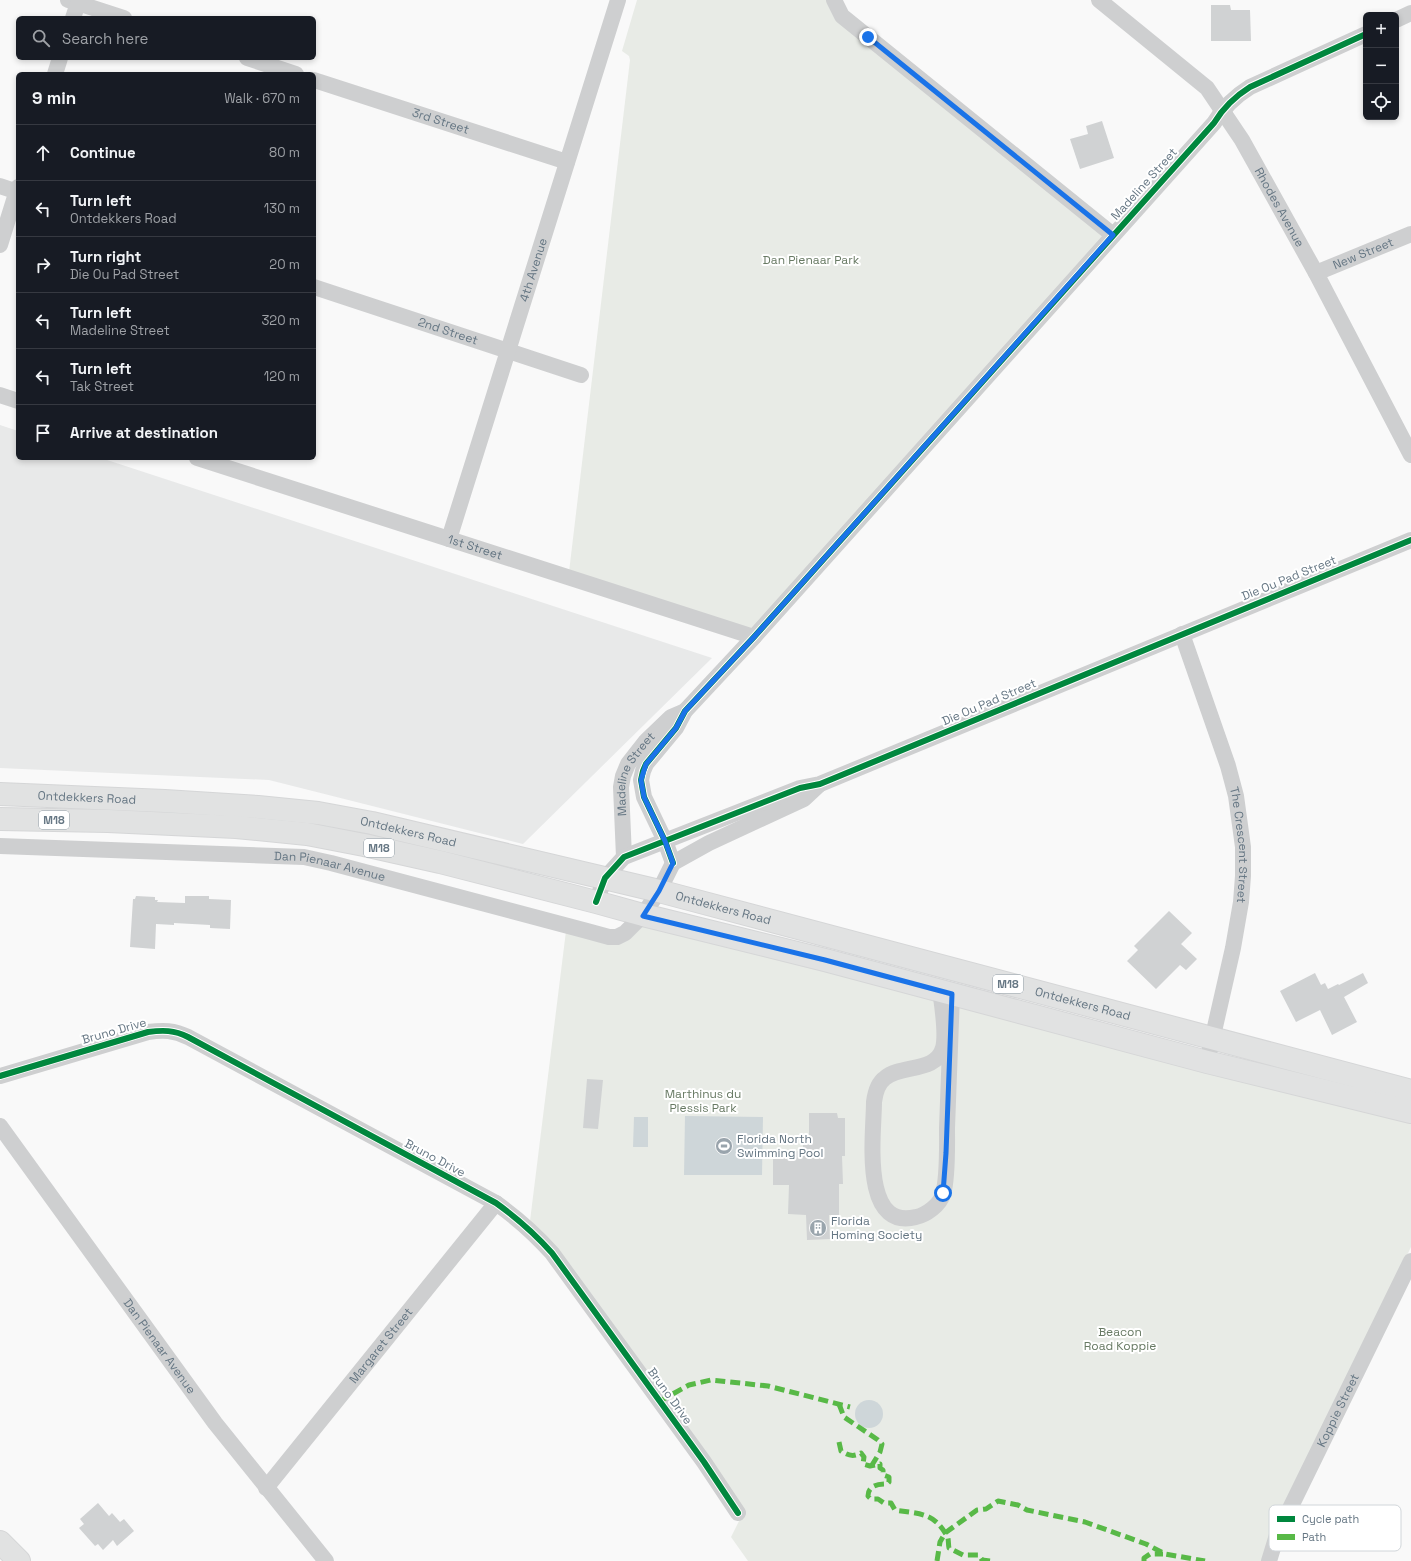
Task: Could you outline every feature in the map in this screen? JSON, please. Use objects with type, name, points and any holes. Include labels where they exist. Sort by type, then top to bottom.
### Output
[{"type":"main road","name":"Ontdekkers Road","points":[[0,794],[215,804],[318,813],[379,825],[659,891],[1411,1091]]},
{"type":"main road","name":"Ontdekkers Road","points":[[0,818],[236,827],[307,834],[357,843],[440,862],[596,902],[643,916],[946,992],[1207,1062],[1411,1112]]},
{"type":"main road","points":[[0,1542],[19,1561]]},
{"type":"street","name":"4th Avenue","points":[[450,539],[618,0]]},
{"type":"street","points":[[834,0],[842,16],[1113,235]]},
{"type":"street","name":"Rhodes Avenue","points":[[1099,0],[1207,88],[1242,140],[1316,273],[1411,455]]},
{"type":"street","points":[[74,5],[116,16]]},
{"type":"street","points":[[1399,19],[1411,13]]},
{"type":"street","name":"Madeline Street","points":[[673,863],[665,841],[644,797],[641,780],[646,764],[676,728],[685,711],[754,637],[1214,123],[1222,110],[1236,96],[1250,87],[1363,35]]},
{"type":"street","points":[[56,72],[59,60]]},
{"type":"street","points":[[253,60],[290,72]]},
{"type":"street","name":"3rd Street","points":[[316,81],[567,162]]},
{"type":"street","points":[[0,186],[16,190]]},
{"type":"street","points":[[0,244],[16,196]]},
{"type":"street","name":"New Street","points":[[1316,273],[1411,234]]},
{"type":"street","name":"2nd Street","points":[[316,288],[581,375]]},
{"type":"street","points":[[0,395],[16,400]]},
{"type":"street","name":"1st Street","points":[[202,460],[754,637]]},
{"type":"street","name":"Die Ou Pad Street","points":[[596,902],[605,878],[624,857],[800,788],[820,784],[1411,540]]},
{"type":"street","name":"The Crescent Street","points":[[1182,634],[1228,766],[1236,796],[1242,848],[1243,876],[1241,902],[1233,948],[1207,1062]]},
{"type":"street","name":"Madeline Street","points":[[624,857],[621,787],[623,776],[628,764],[646,741],[670,717],[685,711]]},
{"type":"street","name":"Die Ou Pad Street","points":[[673,863],[708,843],[804,799],[820,784]]},
{"type":"street","name":"Dan Pienaar Avenue","points":[[0,846],[304,857],[617,937],[625,933],[643,916]]},
{"type":"street","points":[[643,916],[659,891],[673,863]]},
{"type":"street","points":[[946,992],[946,1153],[943,1193],[937,1204],[923,1214],[915,1217],[902,1218],[893,1215],[885,1209],[876,1192],[872,1168],[874,1102],[876,1092],[885,1078],[891,1074],[929,1063],[936,1059],[940,1053],[943,1047],[943,1022],[946,992]]},
{"type":"street","name":"Bruno Drive","points":[[0,1076],[148,1032],[161,1030],[177,1032],[202,1044],[496,1203],[536,1235],[552,1253],[704,1462],[738,1513]]},
{"type":"street","name":"Dan Pienaar Avenue","points":[[0,1126],[215,1423],[326,1561]]},
{"type":"street","name":"Margaret Street","points":[[266,1488],[496,1203]]},
{"type":"street","name":"Koppie Street","points":[[1292,1505],[1411,1261]]},
{"type":"street","name":"Koppie Street","points":[[1269,1561],[1272,1551]]},
{"type":"shaded area","points":[[0,425],[16,430],[16,460],[107,460],[712,658],[523,844],[269,780],[0,768]]},
{"type":"shaded area","name":"Florida North Swimming Pool","points":[[685,1116],[763,1117],[762,1175],[684,1175]]},
{"type":"shaded area","points":[[634,1117],[648,1117],[648,1147],[633,1147]]},
{"type":"shaded area","points":[[869,1400],[879,1404],[883,1414],[879,1424],[869,1428],[859,1424],[855,1414],[859,1404]]},
{"type":"green space","name":"Dan Pienaar Park","points":[[637,0],[829,0],[1104,236],[752,631],[569,572],[630,60],[629,56],[622,51]]},
{"type":"green space","name":"Beacon Road Koppie","points":[[642,924],[1411,1121],[1411,1247],[1286,1505],[1269,1505],[1269,1545],[1263,1561],[748,1561],[731,1537],[741,1517],[530,1221],[566,931],[603,941]]},
{"type":"building","points":[[1211,5],[1230,5],[1231,10],[1250,10],[1251,41],[1211,41]]},
{"type":"building","points":[[1102,121],[1114,158],[1080,169],[1070,139],[1088,134],[1086,126]]},
{"type":"building","points":[[136,896],[155,897],[155,900],[158,900],[157,902],[185,903],[185,896],[209,896],[209,899],[231,900],[230,929],[210,928],[210,925],[174,923],[174,925],[156,924],[155,949],[130,947],[133,899],[135,899]]},
{"type":"building","points":[[1169,911],[1192,933],[1181,944],[1197,959],[1186,970],[1180,965],[1156,989],[1127,961],[1138,950],[1134,946]]},
{"type":"building","points":[[1315,973],[1321,985],[1325,983],[1328,989],[1363,973],[1368,983],[1344,997],[1357,1022],[1332,1035],[1320,1010],[1296,1022],[1280,991]]},
{"type":"building","points":[[587,1079],[603,1080],[598,1129],[583,1128]]},
{"type":"building","name":"Florida North Swimming Pool","points":[[809,1113],[837,1113],[838,1118],[845,1118],[845,1156],[842,1156],[843,1184],[839,1184],[839,1215],[829,1215],[830,1239],[807,1240],[806,1215],[788,1214],[789,1185],[773,1185],[773,1152],[803,1151],[803,1139],[809,1139]]},
{"type":"building","points":[[98,1503],[109,1516],[112,1513],[120,1522],[124,1519],[134,1531],[117,1546],[113,1540],[103,1550],[98,1544],[95,1546],[79,1528],[84,1524],[80,1519]]},
{"type":"marked path","points":[[660,1401],[689,1385],[711,1380],[768,1386],[850,1407]]},
{"type":"marked path","points":[[839,1404],[844,1417],[882,1444],[880,1452],[872,1465]]},
{"type":"marked path","points":[[839,1442],[841,1451],[851,1455],[861,1453],[864,1457],[863,1464],[870,1466],[880,1464],[880,1468],[883,1470],[883,1475],[889,1477],[889,1482],[887,1484],[877,1485],[870,1489],[868,1496],[871,1499],[878,1499],[884,1503],[891,1503],[895,1510],[919,1514],[931,1518],[937,1522],[947,1536],[949,1548],[963,1555],[979,1555],[982,1560],[991,1561]]},
{"type":"marked path","points":[[937,1561],[940,1542],[945,1533],[977,1510],[986,1509],[998,1501],[1018,1505],[1027,1510],[1085,1522],[1146,1544],[1165,1554],[1205,1561]]},
{"type":"marked path","points":[[1144,1561],[1144,1558],[1150,1554],[1163,1554]]},
{"type":"cycle path","points":[[673,863],[665,841],[644,797],[641,780],[646,764],[676,728],[685,711],[754,637],[1214,123],[1229,103],[1250,87],[1363,35]]},
{"type":"cycle path","points":[[596,902],[605,878],[624,857],[800,788],[820,784],[1411,540]]},
{"type":"cycle path","points":[[0,1076],[148,1032],[164,1031],[178,1033],[496,1203],[526,1226],[552,1253],[704,1462],[738,1513]]},
{"type":"place","name":"Florida North Swimming Pool","points":[[724,1146]]},
{"type":"place","name":"Florida Homing Society","points":[[818,1228]]},
{"type":"route","points":[[868,37],[1113,235],[754,637],[685,711],[676,728],[646,764],[641,780],[644,797],[665,841],[673,863],[659,891],[643,916],[825,960],[952,994],[943,1193]]},
{"type":"park label","name":"Marthinus du Plessis Park","points":[[703,1101]]}]
